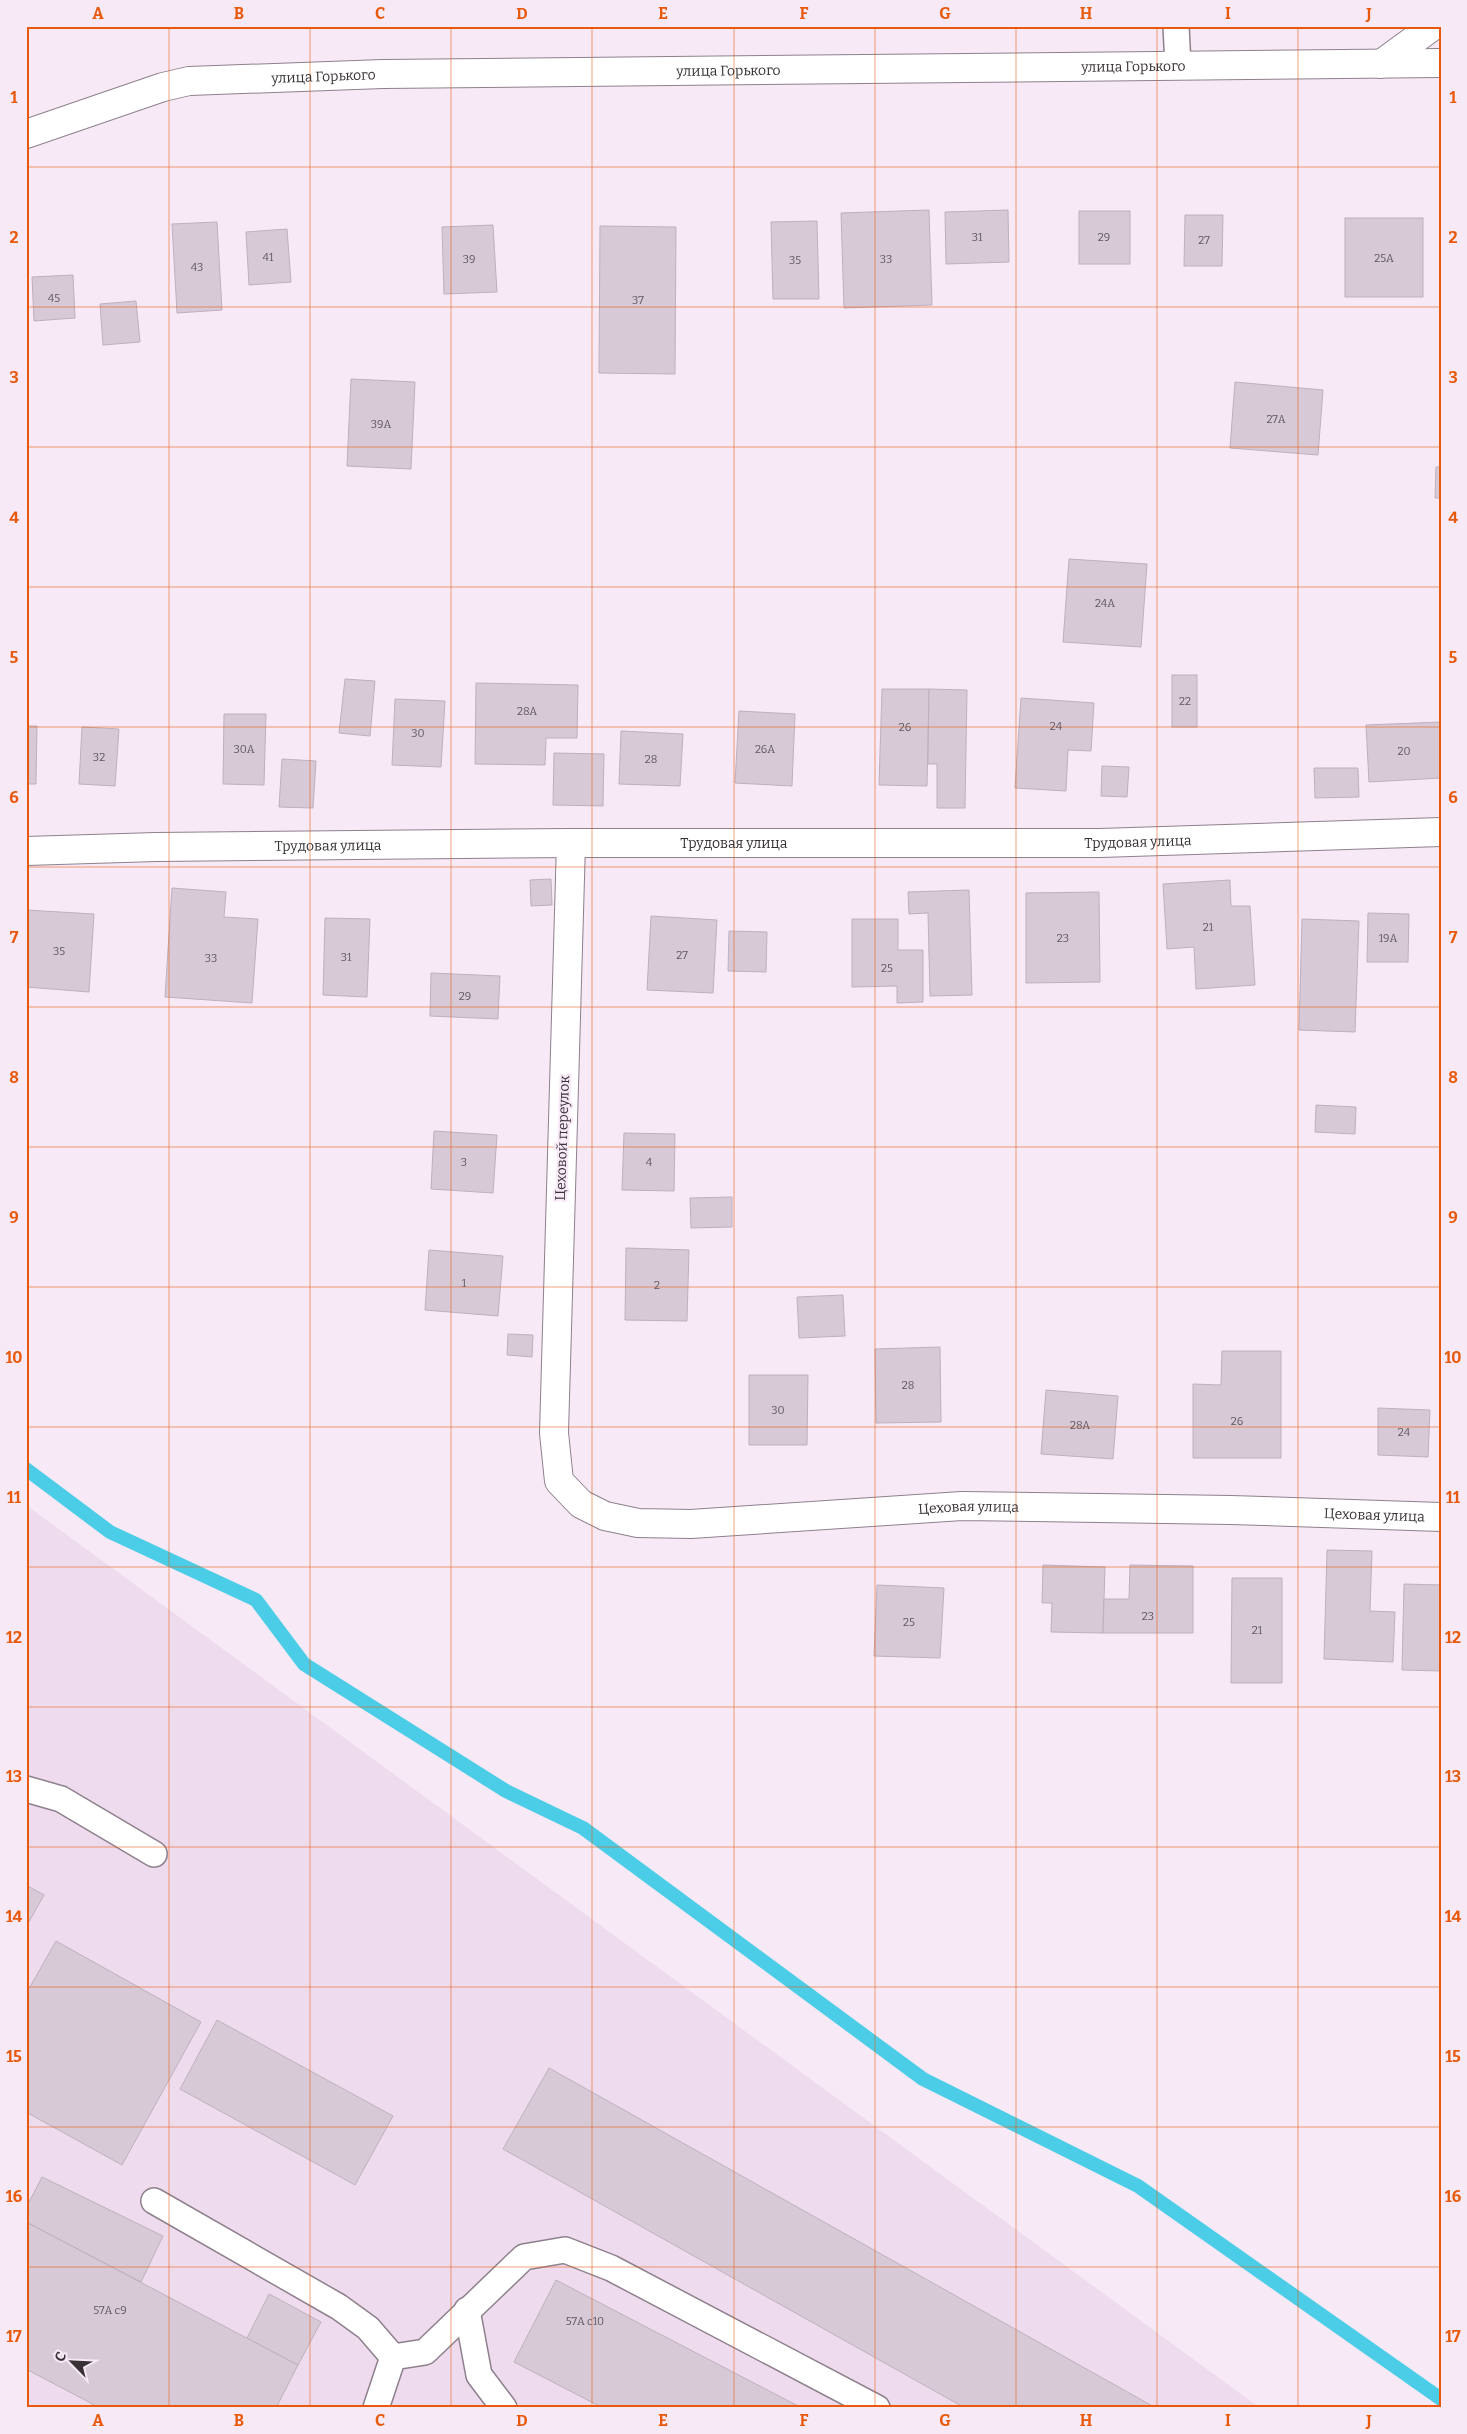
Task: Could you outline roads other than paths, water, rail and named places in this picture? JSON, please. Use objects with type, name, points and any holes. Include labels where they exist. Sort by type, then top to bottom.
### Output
[{"type":"street","points":[[1380,64],[1433,26]]},
{"type":"street","name":"улица Горького","points":[[26,134],[163,86],[189,81],[383,74],[1441,64]]},
{"type":"street","name":"Трудовая улица","points":[[26,851],[156,847],[571,843],[1100,843],[1441,832]]},
{"type":"street","name":"Цеховой переулок","points":[[554,1432],[571,843]]},
{"type":"street","name":"Цеховая улица","points":[[554,1432],[559,1481],[581,1504],[605,1516],[638,1523],[691,1524],[962,1506],[1231,1510],[1441,1517]]},
{"type":"lane","points":[[1176,26],[1178,66]]},
{"type":"lane","points":[[26,1789],[61,1799],[154,1854]]},
{"type":"lane","points":[[154,2201],[339,2307],[368,2328],[393,2357]]},
{"type":"lane","points":[[393,2357],[425,2352],[524,2257],[565,2250],[611,2268],[877,2408]]},
{"type":"lane","points":[[467,2310],[479,2375],[504,2408]]},
{"type":"lane","points":[[376,2408],[393,2357]]},
{"type":"waterway","points":[[26,1469],[110,1532],[256,1600],[304,1664],[506,1791],[583,1828],[923,2079],[1138,2186],[1441,2399]]}]
